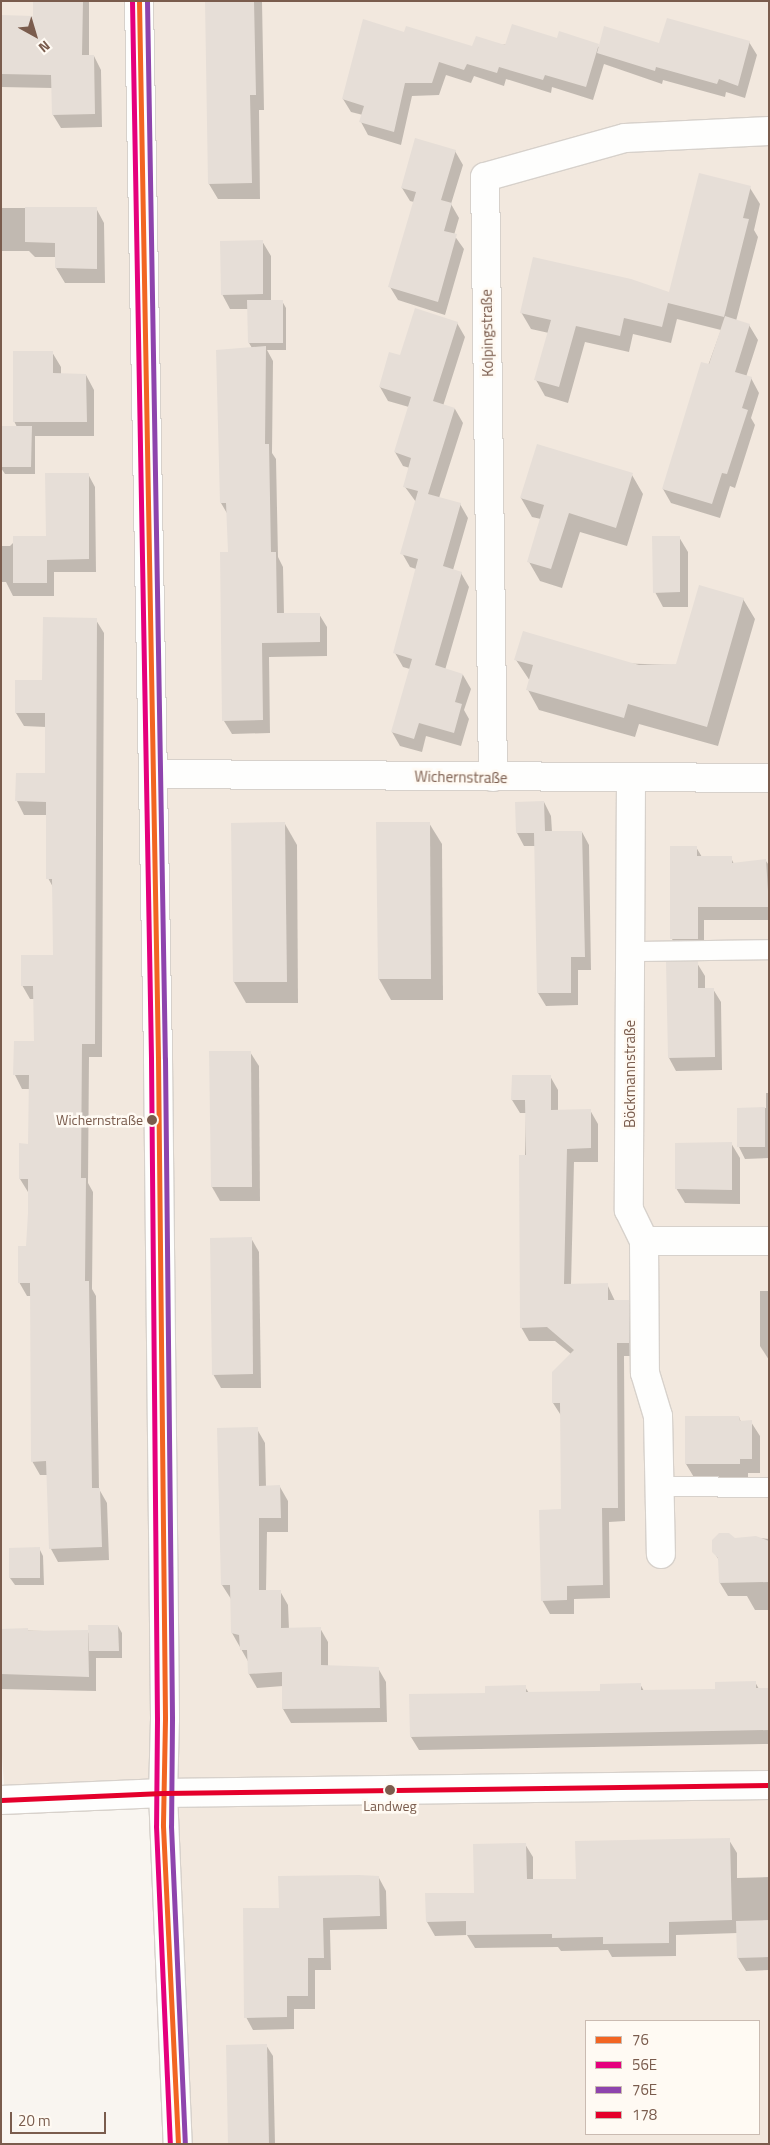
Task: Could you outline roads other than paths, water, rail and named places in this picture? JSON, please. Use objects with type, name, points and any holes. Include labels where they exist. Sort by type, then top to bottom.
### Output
[{"type":"street","points":[[139,1],[153,774],[165,1690],[163,1793],[178,2144]]},
{"type":"street","name":"Kolpingstraße","points":[[493,777],[485,177],[625,138],[769,131]]},
{"type":"street","name":"Wichernstraße","points":[[153,774],[630,779],[769,778]]},
{"type":"street","name":"Böckmannstraße","points":[[630,779],[629,1210],[644,1241]]},
{"type":"street","points":[[661,1554],[658,1416],[645,1373],[644,1241],[769,1241]]},
{"type":"street","points":[[1,1800],[163,1793],[769,1784]]},
{"type":"lane","points":[[630,951],[769,949]]},
{"type":"lane","points":[[659,1486],[769,1487]]},
{"type":"place","name":"Wichernstraße","points":[[152,1120]]},
{"type":"place","name":"Landweg","points":[[390,1790]]}]
